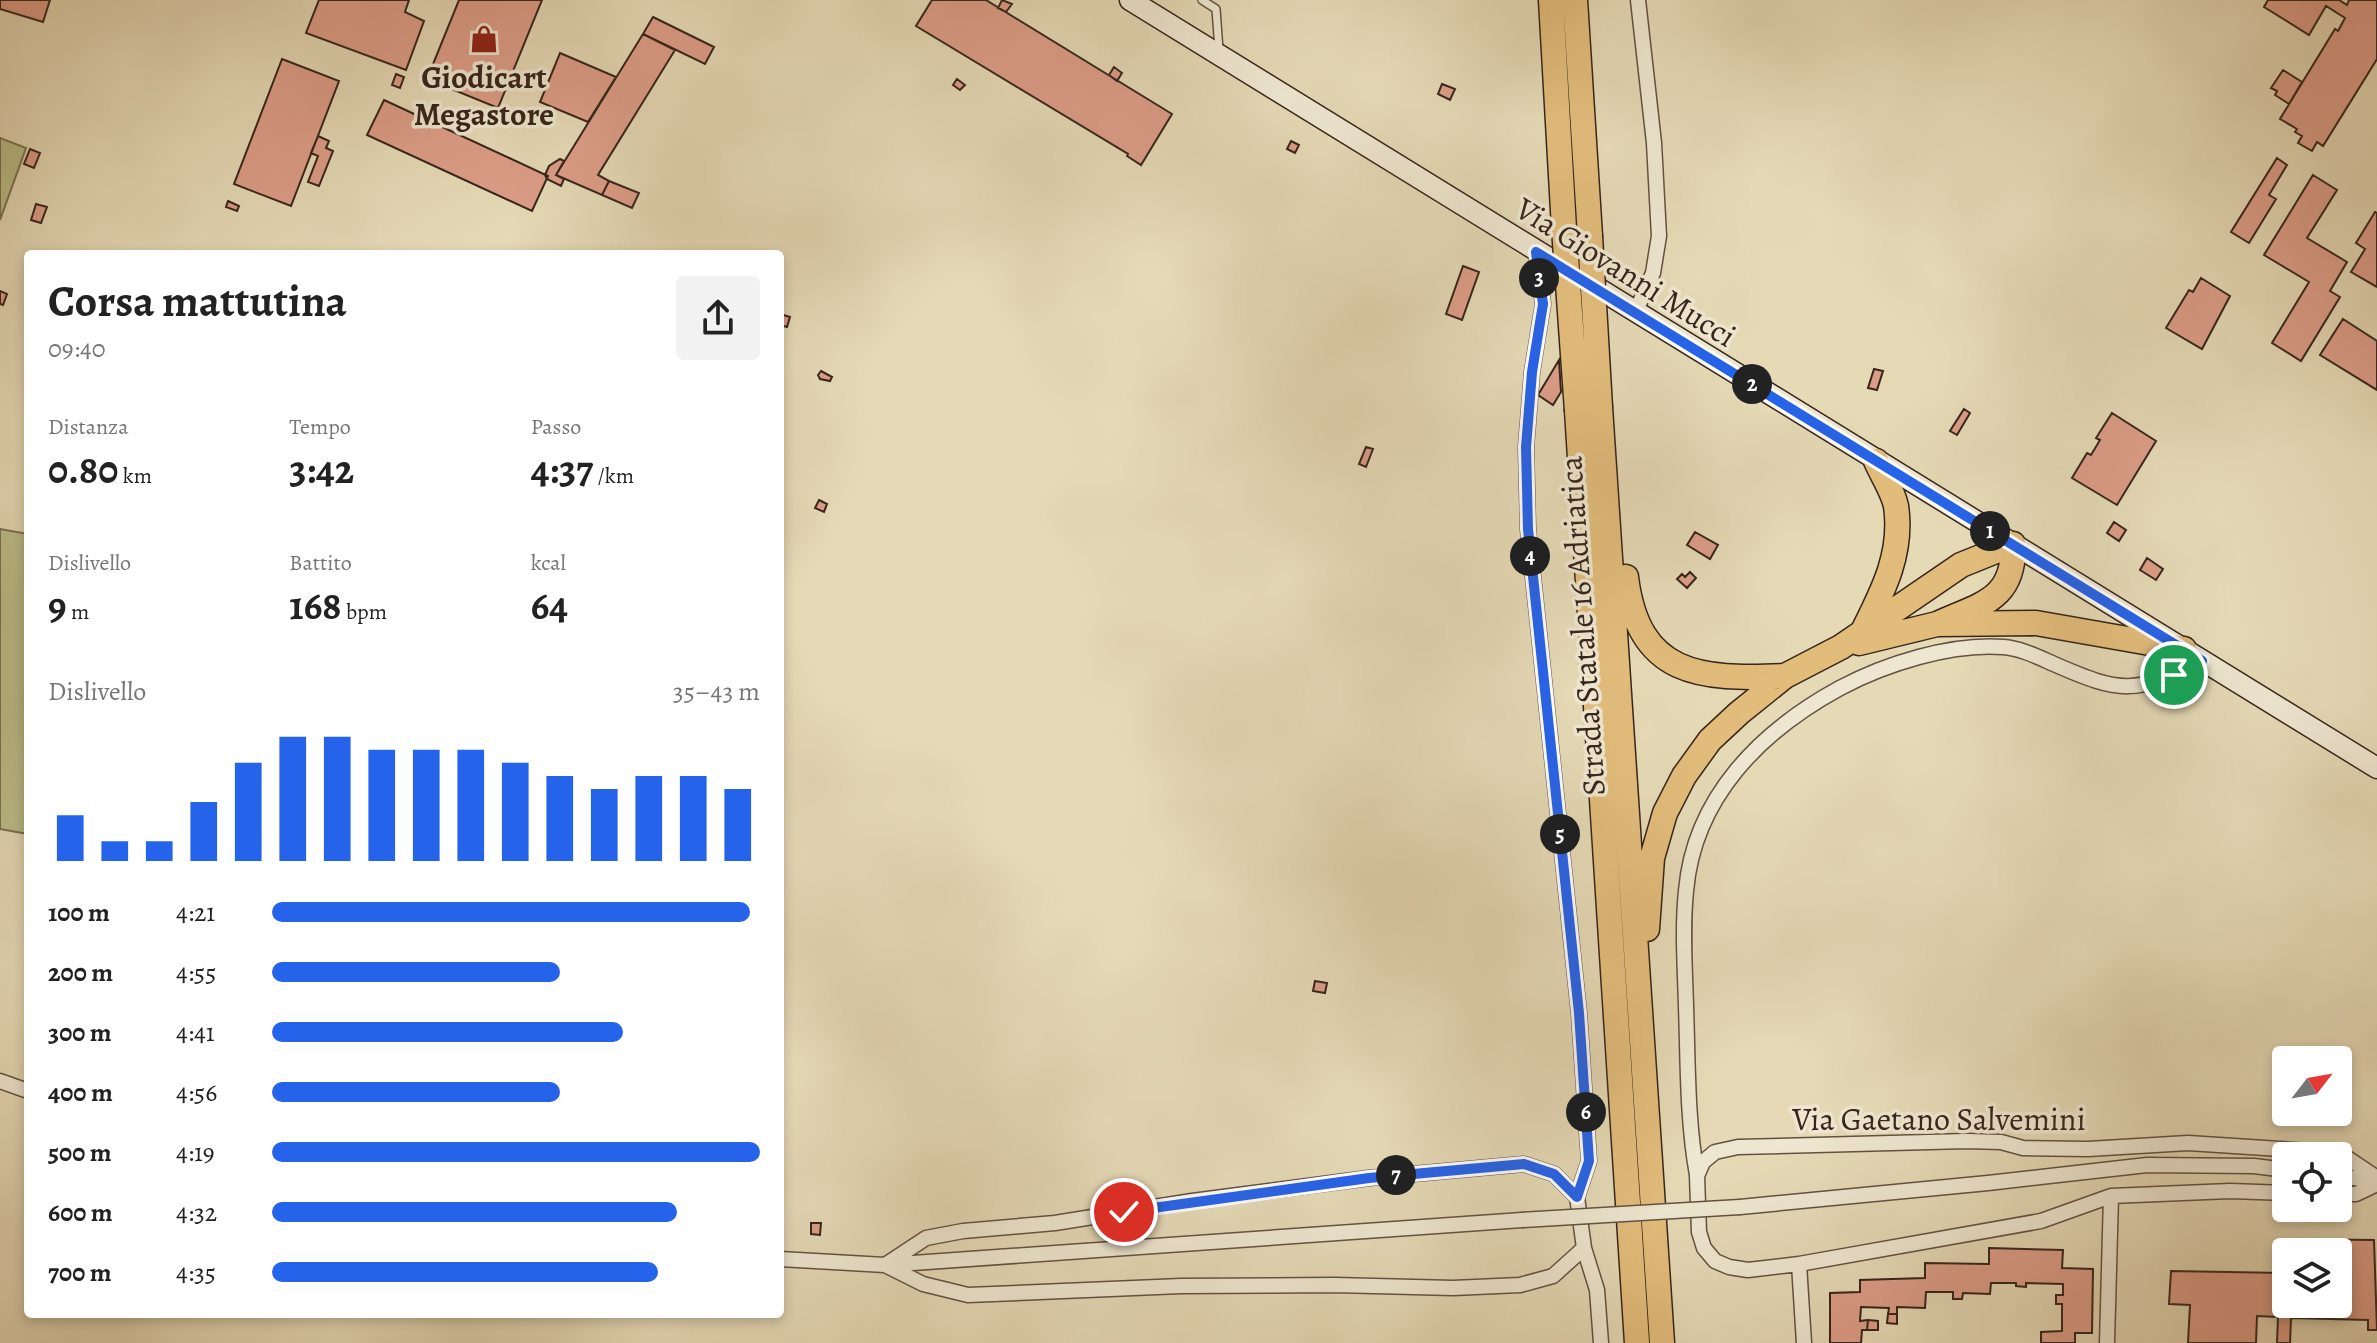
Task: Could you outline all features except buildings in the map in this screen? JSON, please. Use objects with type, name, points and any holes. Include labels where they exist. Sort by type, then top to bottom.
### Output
[{"type":"highway","name":"Strada Statale 16 Adriatica","points":[[1551,0],[1564,228],[1588,409],[1636,951],[1662,1343]]},
{"type":"highway","name":"Strada Statale 16 Adriatica","points":[[1575,0],[1590,236],[1588,409],[1637,1343]]},
{"type":"highway","points":[[1588,409],[1612,470],[1629,605],[1645,638],[1678,666],[1709,676],[1785,676]]},
{"type":"highway","points":[[1862,633],[1888,583],[1898,541],[1896,504],[1876,461]]},
{"type":"highway","points":[[1636,951],[1647,927],[1652,858],[1665,813],[1684,776],[1710,740],[1785,676],[1841,647],[1961,565],[2013,544],[2014,567],[2006,584],[1993,599],[1937,624],[1841,647]]},
{"type":"highway","points":[[1937,624],[2036,623],[2193,655]]},
{"type":"main road","name":"Via Giovanni Mucci","points":[[1130,0],[2377,768]]},
{"type":"street","points":[[1635,313],[1653,273],[1659,236],[1654,143],[1638,0]]},
{"type":"street","points":[[1536,252],[1543,304],[1532,372],[1526,447],[1528,529],[1579,1013],[1589,1161],[1577,1197],[1584,1248],[1597,1290],[1601,1343]]},
{"type":"street","points":[[2193,655],[2174,675],[2140,686],[2114,687],[2032,654],[2004,647],[1961,649],[1906,660],[1851,682],[1789,718],[1728,778],[1715,798],[1692,853],[1686,889],[1684,926],[1691,1140],[1697,1176],[1699,1232],[1704,1248],[1715,1261],[1748,1270],[1799,1264],[2041,1221],[2111,1196],[2230,1191],[2272,1192]]},
{"type":"street","points":[[0,1081],[24,1090]]},
{"type":"street","name":"Via Gaetano Salvemini","points":[[1697,1176],[1703,1162],[1715,1152],[1738,1147],[1967,1141],[2001,1142],[2023,1148],[2088,1149],[2188,1143],[2340,1153],[2377,1181]]},
{"type":"street","points":[[885,1265],[926,1238],[950,1233],[1055,1223],[1207,1199],[1467,1168],[1524,1164],[1554,1174],[1577,1197]]},
{"type":"street","name":"Via Gaetano Salvemini","points":[[784,1259],[885,1265],[1740,1207],[2147,1165],[2272,1168]]},
{"type":"street","points":[[2352,1178],[2377,1181]]},
{"type":"street","points":[[2352,1194],[2377,1181]]},
{"type":"street","points":[[2107,1343],[2111,1196]]},
{"type":"street","points":[[885,1265],[923,1284],[968,1295],[1181,1286],[1453,1288],[1520,1285],[1553,1276],[1584,1248]]},
{"type":"street","points":[[1799,1264],[1804,1343]]},
{"type":"lane","points":[[1202,0],[1216,9],[1220,56]]},
{"type":"green space","points":[[0,138],[26,148],[0,220]]},
{"type":"green space","points":[[0,529],[24,533],[24,833],[0,829]]},
{"type":"place","name":"Giodicart Megastore","points":[[484,39]]},
{"type":"route","points":[[1124,1212],[1369,1178],[1524,1164],[1554,1174],[1577,1197],[1589,1161],[1579,1013],[1528,529],[1526,447],[1532,372],[1543,304],[1536,252],[2202,661],[2174,675]]}]
